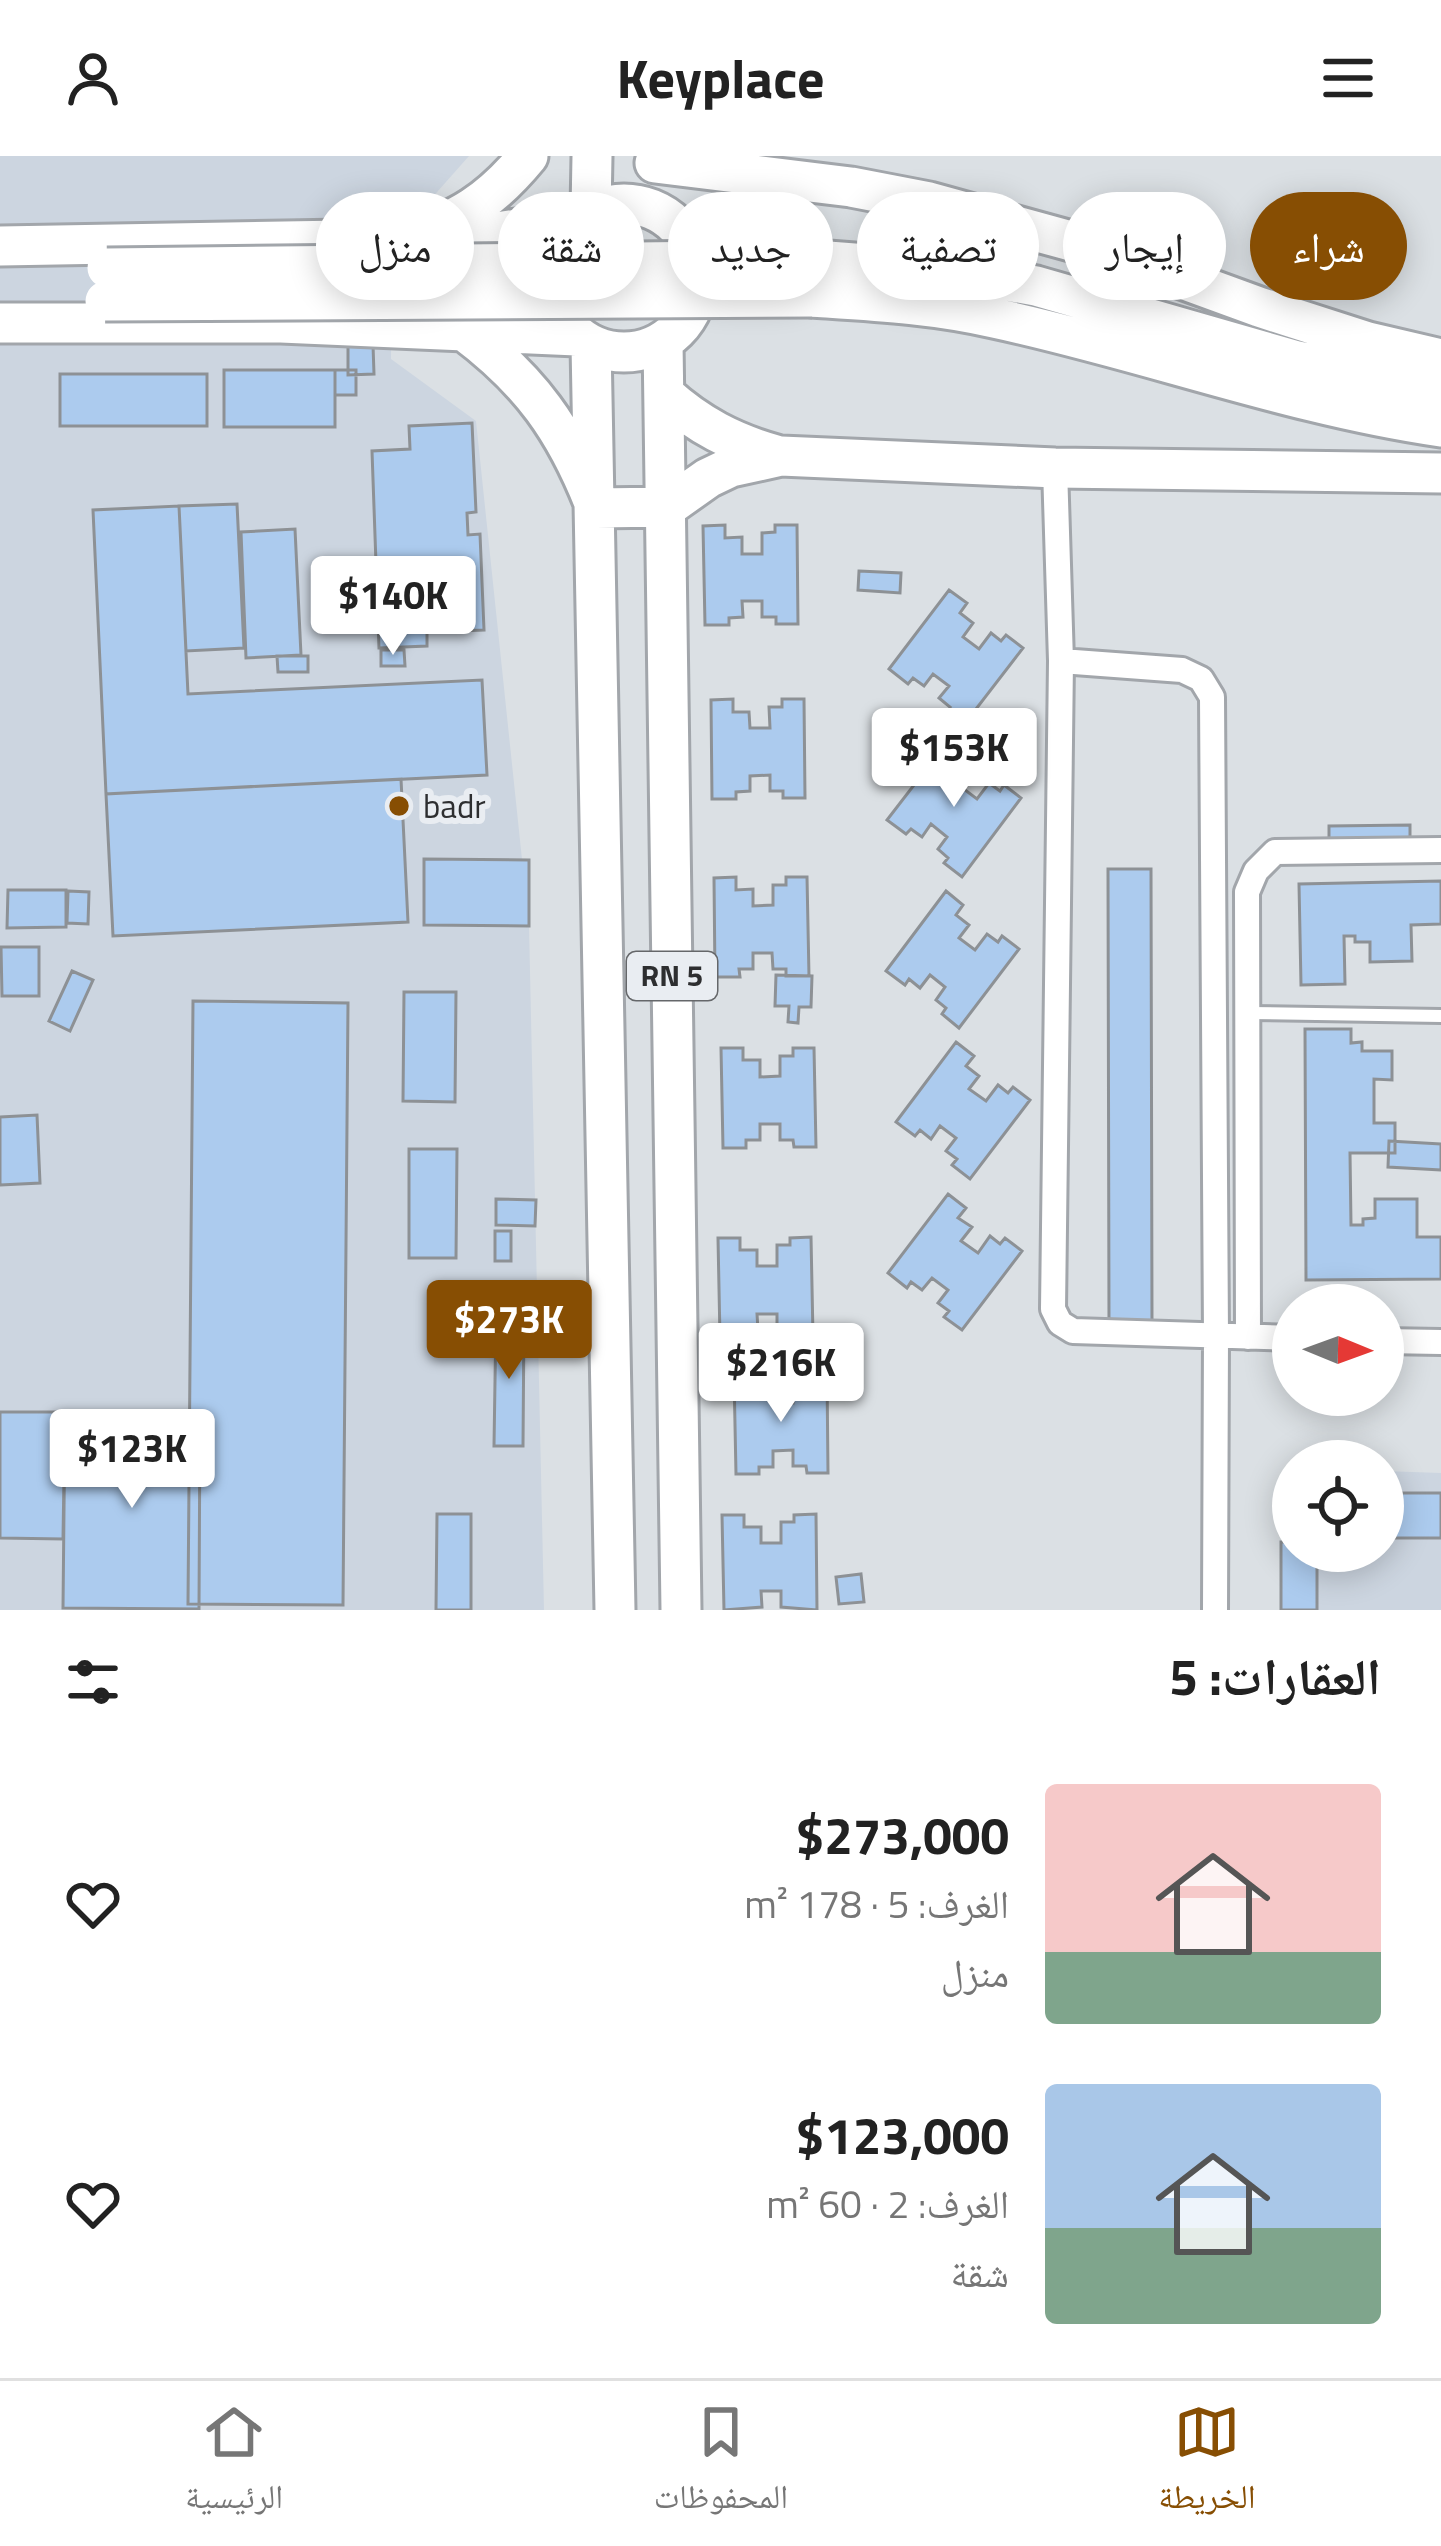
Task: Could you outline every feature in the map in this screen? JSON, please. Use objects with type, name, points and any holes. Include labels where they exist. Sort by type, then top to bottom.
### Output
[{"type":"highway","points":[[474,208],[509,180],[528,156]]},
{"type":"highway","points":[[587,192],[592,156]]},
{"type":"highway","points":[[656,209],[655,160],[851,187],[929,202],[1100,249],[1346,335],[1441,359]]},
{"type":"highway","points":[[0,323],[281,323],[463,330],[584,341],[615,352],[640,351],[663,342],[680,327],[693,308],[699,285],[698,262],[689,241],[675,223],[644,206]]},
{"type":"highway","points":[[0,245],[316,240]]},
{"type":"highway","points":[[0,269],[106,284],[668,279]]},
{"type":"highway","points":[[833,277],[945,270],[1036,286],[1297,361],[1441,389]]},
{"type":"highway","points":[[833,283],[905,303],[991,317],[1317,404],[1441,427]]},
{"type":"highway","points":[[0,302],[106,284]]},
{"type":"highway","points":[[554,300],[560,316],[584,341]]},
{"type":"highway","points":[[463,330],[493,353],[544,407],[566,439],[596,508],[667,507],[697,484],[731,467],[781,457],[1055,468],[1441,473]]},
{"type":"highway","name":"RN 5","points":[[584,341],[596,508],[615,1610]]},
{"type":"highway","name":"RN 5","points":[[663,342],[681,1610]]},
{"type":"highway","points":[[665,395],[721,436],[781,457]]},
{"type":"street","points":[[1055,468],[1061,661],[1053,1309],[1060,1323],[1073,1331],[1272,1338]]},
{"type":"street","points":[[1061,661],[1182,670],[1201,679],[1212,697],[1215,1610]]},
{"type":"street","points":[[1248,1337],[1247,892],[1256,871],[1276,853],[1441,850]]},
{"type":"street","points":[[1404,1341],[1441,1342]]},
{"type":"lane","points":[[1247,1013],[1441,1016]]},
{"type":"shaded area","points":[[0,156],[469,156],[437,192],[316,192],[316,300],[391,300],[391,359],[476,421],[529,926],[544,1610],[0,1610]]},
{"type":"shaded area","points":[[1404,1472],[1441,1473],[1441,1610],[1283,1610],[1284,1572],[1404,1572]]},
{"type":"building","points":[[373,345],[374,374],[348,375],[348,346]]},
{"type":"building","points":[[224,370],[335,370],[335,427],[224,427]]},
{"type":"building","points":[[335,370],[356,370],[356,395],[335,395]]},
{"type":"building","points":[[60,374],[207,374],[207,426],[60,426]]},
{"type":"building","points":[[472,423],[476,512],[467,513],[468,535],[480,534],[484,630],[427,632],[427,646],[379,648],[372,451],[410,449],[409,426]]},
{"type":"building","points":[[237,504],[244,648],[186,651],[179,506]]},
{"type":"building","points":[[179,506],[188,694],[482,680],[487,775],[106,794],[93,510]]},
{"type":"building","points":[[725,525],[725,538],[742,537],[742,554],[762,554],[762,533],[775,532],[775,525],[797,525],[798,624],[776,624],[776,617],[762,617],[762,601],[742,601],[743,617],[729,618],[729,625],[705,625],[703,526]]},
{"type":"building","points":[[295,529],[301,655],[246,658],[241,532]]},
{"type":"building","points":[[859,571],[901,573],[900,593],[858,590]]},
{"type":"building","points":[[949,590],[967,603],[960,613],[973,623],[963,637],[979,649],[991,633],[1001,641],[1006,635],[1023,648],[963,726],[945,712],[950,707],[939,698],[949,686],[933,674],[924,686],[913,678],[908,684],[889,669]]},
{"type":"building","points":[[381,650],[404,650],[405,666],[381,666]]},
{"type":"building","points":[[277,656],[308,656],[308,672],[278,672]]},
{"type":"building","points":[[733,699],[733,712],[749,712],[750,728],[770,728],[769,707],[782,707],[782,699],[804,699],[805,798],[783,798],[783,791],[770,791],[770,775],[750,776],[750,791],[736,792],[736,799],[712,799],[711,700]]},
{"type":"building","points":[[948,741],[965,754],[958,764],[971,774],[961,787],[977,799],[989,783],[1000,791],[1004,785],[1021,798],[962,877],[944,863],[948,858],[938,849],[947,837],[931,824],[922,837],[911,829],[906,834],[887,820]]},
{"type":"building","points":[[401,779],[408,922],[113,936],[106,794]]},
{"type":"building","points":[[1410,825],[1410,844],[1329,845],[1329,826]]},
{"type":"building","points":[[424,859],[529,860],[529,926],[424,925]]},
{"type":"building","points":[[1108,869],[1151,869],[1152,1323],[1109,1323]]},
{"type":"building","points":[[736,877],[736,890],[753,889],[753,906],[773,905],[773,885],[786,885],[786,877],[807,877],[809,976],[786,976],[786,969],[773,969],[772,953],[753,953],[753,969],[739,969],[740,977],[715,977],[714,878]]},
{"type":"building","points":[[1441,881],[1441,924],[1411,925],[1412,961],[1370,962],[1370,942],[1344,936],[1345,984],[1301,985],[1299,884]]},
{"type":"building","points":[[8,890],[66,890],[66,927],[7,928]]},
{"type":"building","points":[[68,891],[89,892],[88,924],[67,923]]},
{"type":"building","points":[[946,891],[963,905],[956,915],[969,925],[959,938],[975,950],[987,934],[998,942],[1002,936],[1019,949],[959,1028],[942,1014],[946,1008],[936,1000],[945,987],[930,975],[920,988],[909,979],[905,985],[886,971]]},
{"type":"building","points":[[1,947],[39,947],[39,996],[2,996]]},
{"type":"building","points":[[72,971],[93,980],[70,1031],[49,1021]]},
{"type":"building","points":[[776,975],[812,976],[811,1007],[799,1007],[798,1023],[788,1022],[789,1006],[775,1006]]},
{"type":"building","points":[[404,992],[456,992],[455,1102],[403,1101]]},
{"type":"building","points":[[193,1001],[348,1003],[343,1605],[188,1604]]},
{"type":"building","points":[[1305,1029],[1351,1029],[1351,1043],[1362,1042],[1362,1051],[1392,1051],[1392,1080],[1374,1079],[1374,1123],[1395,1123],[1395,1153],[1350,1153],[1351,1225],[1375,1218],[1375,1199],[1417,1199],[1417,1237],[1441,1237],[1441,1279],[1306,1280]]},
{"type":"building","points":[[956,1042],[974,1056],[966,1066],[979,1076],[969,1089],[986,1101],[998,1085],[1008,1093],[1013,1087],[1030,1100],[970,1179],[952,1165],[957,1159],[946,1151],[956,1138],[940,1126],[931,1139],[920,1130],[915,1136],[896,1122]]},
{"type":"building","points":[[721,1048],[743,1048],[743,1060],[760,1060],[760,1077],[780,1076],[780,1056],[793,1056],[793,1048],[814,1048],[816,1147],[794,1147],[793,1140],[780,1140],[780,1124],[760,1124],[760,1140],[746,1140],[746,1148],[723,1148]]},
{"type":"building","points":[[37,1115],[40,1183],[0,1185],[0,1117]]},
{"type":"building","points":[[1389,1141],[1441,1144],[1441,1170],[1388,1167]]},
{"type":"building","points":[[409,1149],[457,1149],[456,1258],[409,1258]]},
{"type":"building","points":[[948,1194],[966,1208],[958,1218],[972,1227],[961,1241],[978,1253],[990,1236],[1000,1244],[1005,1238],[1022,1251],[962,1330],[944,1317],[949,1311],[938,1303],[948,1290],[932,1278],[922,1290],[911,1282],[907,1288],[888,1273]]},
{"type":"building","points":[[496,1199],[536,1200],[535,1226],[496,1225]]},
{"type":"building","points":[[495,1231],[511,1231],[511,1261],[495,1261]]},
{"type":"building","points":[[811,1237],[813,1336],[790,1337],[790,1329],[777,1329],[777,1314],[757,1314],[758,1330],[743,1330],[744,1337],[720,1338],[718,1238],[740,1238],[740,1250],[757,1250],[757,1266],[777,1266],[777,1245],[790,1245],[790,1238]]},
{"type":"building","points":[[496,1317],[524,1317],[523,1446],[494,1446]]},
{"type":"building","points":[[756,1374],[756,1387],[772,1387],[773,1403],[793,1403],[793,1382],[806,1382],[805,1375],[827,1374],[828,1473],[807,1473],[806,1466],[793,1466],[793,1450],[773,1451],[773,1467],[759,1467],[759,1474],[736,1474],[734,1375]]},
{"type":"building","points":[[0,1412],[65,1412],[63,1539],[0,1538]]},
{"type":"building","points":[[65,1412],[200,1413],[199,1609],[63,1608]]},
{"type":"building","points":[[1404,1493],[1441,1493],[1441,1538],[1404,1538]]},
{"type":"building","points":[[437,1514],[471,1514],[471,1610],[436,1610]]},
{"type":"building","points":[[816,1514],[817,1610],[781,1607],[781,1591],[761,1591],[762,1607],[724,1610],[722,1515],[744,1515],[744,1527],[761,1527],[761,1543],[781,1543],[781,1522],[794,1522],[794,1515]]},
{"type":"building","points":[[1281,1572],[1317,1572],[1317,1610],[1281,1610]]},
{"type":"building","points":[[861,1574],[864,1602],[839,1604],[836,1577]]},
{"type":"place","name":"badr","points":[[399,806]]}]
